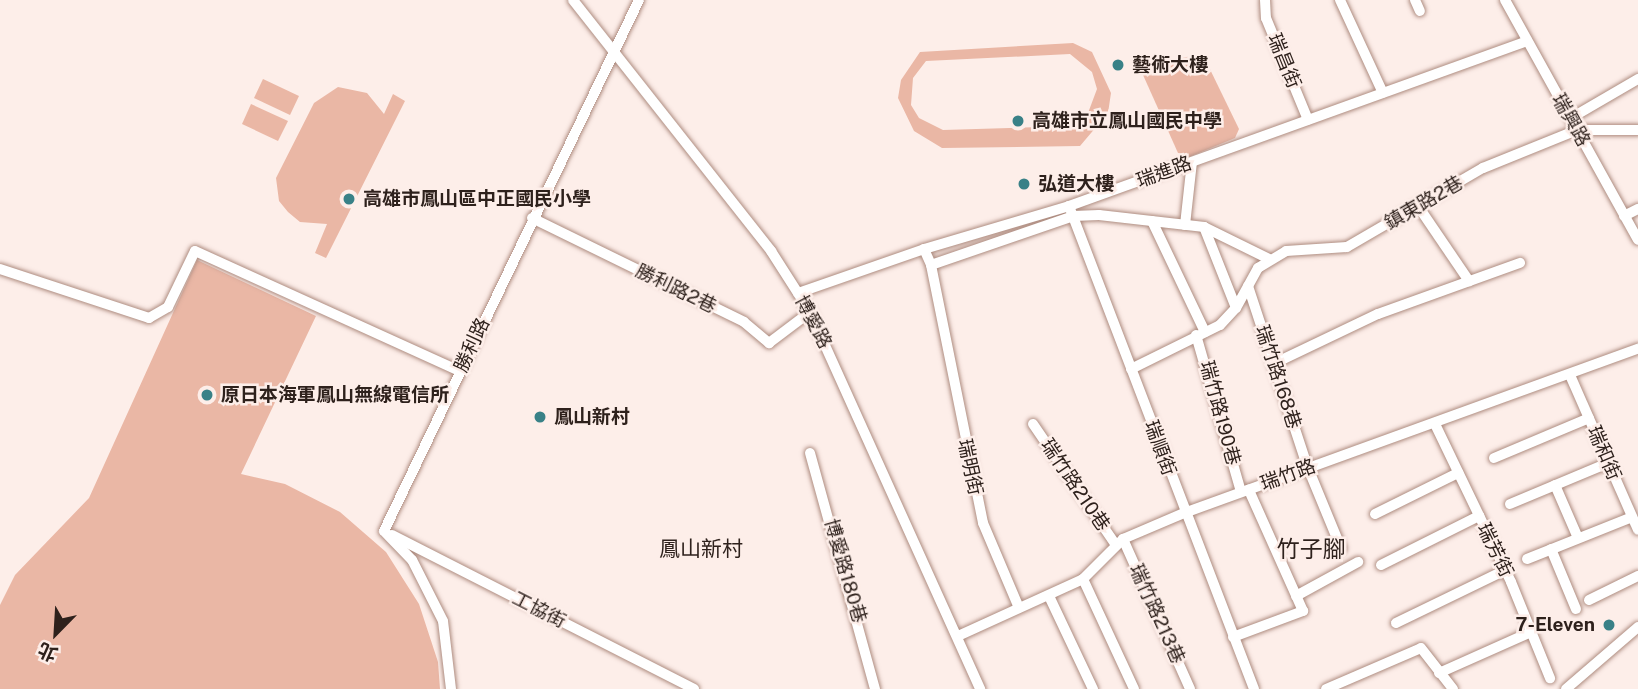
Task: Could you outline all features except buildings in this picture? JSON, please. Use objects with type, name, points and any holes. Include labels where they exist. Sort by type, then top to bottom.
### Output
[{"type":"street","name":"博愛路","points":[[573,0],[771,251],[810,312],[980,689]]},
{"type":"street","name":"勝利路","points":[[384,531],[639,0]]},
{"type":"street","name":"瑞昌街","points":[[1265,0],[1266,18],[1308,120]]},
{"type":"street","points":[[1340,0],[1383,93]]},
{"type":"street","points":[[1415,0],[1420,11]]},
{"type":"street","name":"瑞興路","points":[[1505,0],[1638,240]]},
{"type":"street","name":"瑞進路","points":[[798,293],[924,249],[1071,211],[1192,162],[1527,41]]},
{"type":"street","points":[[1571,118],[1638,79]]},
{"type":"street","points":[[1577,130],[1638,130]]},
{"type":"street","name":"鎮東路2巷","points":[[1269,259],[1297,248],[1324,252],[1347,247],[1483,168],[1577,130]]},
{"type":"street","points":[[1185,225],[1192,162]]},
{"type":"street","points":[[1418,206],[1469,281]]},
{"type":"street","points":[[1625,216],[1638,209]]},
{"type":"street","points":[[931,265],[1071,211],[1204,227],[1269,259],[1248,286],[1236,308],[1220,325],[1131,369]]},
{"type":"street","name":"瑞順街","points":[[1071,211],[1184,513],[1254,689]]},
{"type":"street","name":"勝利路2巷","points":[[532,218],[744,322],[769,343],[810,312]]},
{"type":"street","name":"瑞竹路190巷","points":[[1153,221],[1200,333],[1245,491],[1296,596]]},
{"type":"street","points":[[1204,227],[1236,308]]},
{"type":"street","name":"瑞明街","points":[[924,249],[931,265],[983,523],[1018,608]]},
{"type":"street","points":[[0,269],[149,318],[168,307],[195,251],[460,371]]},
{"type":"street","points":[[1273,363],[1378,314],[1520,263]]},
{"type":"street","name":"瑞竹路168巷","points":[[1248,286],[1308,468],[1341,548]]},
{"type":"street","name":"瑞竹路","points":[[958,636],[1083,579],[1120,542],[1184,513],[1638,349]]},
{"type":"street","name":"瑞和街","points":[[1570,375],[1638,530]]},
{"type":"street","points":[[1493,458],[1589,418]]},
{"type":"street","name":"瑞竹路210巷","points":[[1033,424],[1120,542]]},
{"type":"street","name":"瑞芳街","points":[[1435,424],[1505,570],[1550,678]]},
{"type":"street","name":"博愛路180巷","points":[[810,453],[876,689]]},
{"type":"street","points":[[1510,504],[1608,463]]},
{"type":"street","points":[[1375,514],[1458,473]]},
{"type":"street","points":[[1555,485],[1578,538]]},
{"type":"street","points":[[1381,565],[1479,516]]},
{"type":"street","points":[[1528,559],[1632,517]]},
{"type":"street","points":[[384,531],[412,560],[443,621],[451,689]]},
{"type":"street","name":"工協街","points":[[384,531],[694,689]]},
{"type":"street","name":"瑞竹路213巷","points":[[1120,542],[1190,689]]},
{"type":"street","points":[[1551,549],[1576,609]]},
{"type":"street","points":[[1233,637],[1303,611],[1296,596],[1358,562]]},
{"type":"street","points":[[1396,622],[1505,570]]},
{"type":"street","points":[[1589,600],[1638,576]]},
{"type":"street","points":[[1083,579],[1134,689]]},
{"type":"street","points":[[1049,596],[1093,689]]},
{"type":"street","points":[[1566,689],[1638,626]]},
{"type":"street","points":[[1439,673],[1531,632]]},
{"type":"street","points":[[1326,689],[1421,648],[1453,689]]},
{"type":"shaded area","points":[[1073,43],[1092,52],[1111,93],[1108,113],[1080,146],[942,148],[914,131],[898,98],[901,80],[920,52]],"holes":[[[1070,54],[1092,72],[1097,89],[1088,113],[1073,126],[943,130],[919,118],[911,105],[913,78],[926,61]]]},
{"type":"shaded area","points":[[1197,55],[1204,57],[1239,129],[1235,138],[1189,157],[1178,153],[1139,66]]},
{"type":"shaded area","points":[[263,79],[299,96],[290,115],[254,98]]},
{"type":"shaded area","points":[[338,87],[367,93],[384,114],[393,94],[405,101],[326,258],[315,253],[327,224],[300,222],[288,212],[279,201],[276,178],[314,103]]},
{"type":"shaded area","points":[[251,104],[288,121],[278,141],[242,124]]},
{"type":"shaded area","name":"原日本海軍鳳山無線電信所","points":[[197,260],[316,316],[241,474],[285,484],[340,512],[386,552],[419,604],[438,662],[440,689],[0,689],[0,605],[15,575],[89,498]]},
{"type":"place","name":"藝術大樓","points":[[1118,65]]},
{"type":"place","name":"高雄市立鳳山國民中學","points":[[1018,121]]},
{"type":"place","name":"弘道大樓","points":[[1024,184]]},
{"type":"place","name":"高雄市鳳山區中正國民小學","points":[[349,199]]},
{"type":"place","name":"原日本海軍鳳山無線電信所","points":[[207,395]]},
{"type":"place","name":"鳳山新村","points":[[540,417]]},
{"type":"place","name":"7-Eleven","points":[[1609,625]]},
{"type":"district","name":"鳳山新村","points":[[701,549]]},
{"type":"district","name":"竹子腳","points":[[1311,549]]}]
